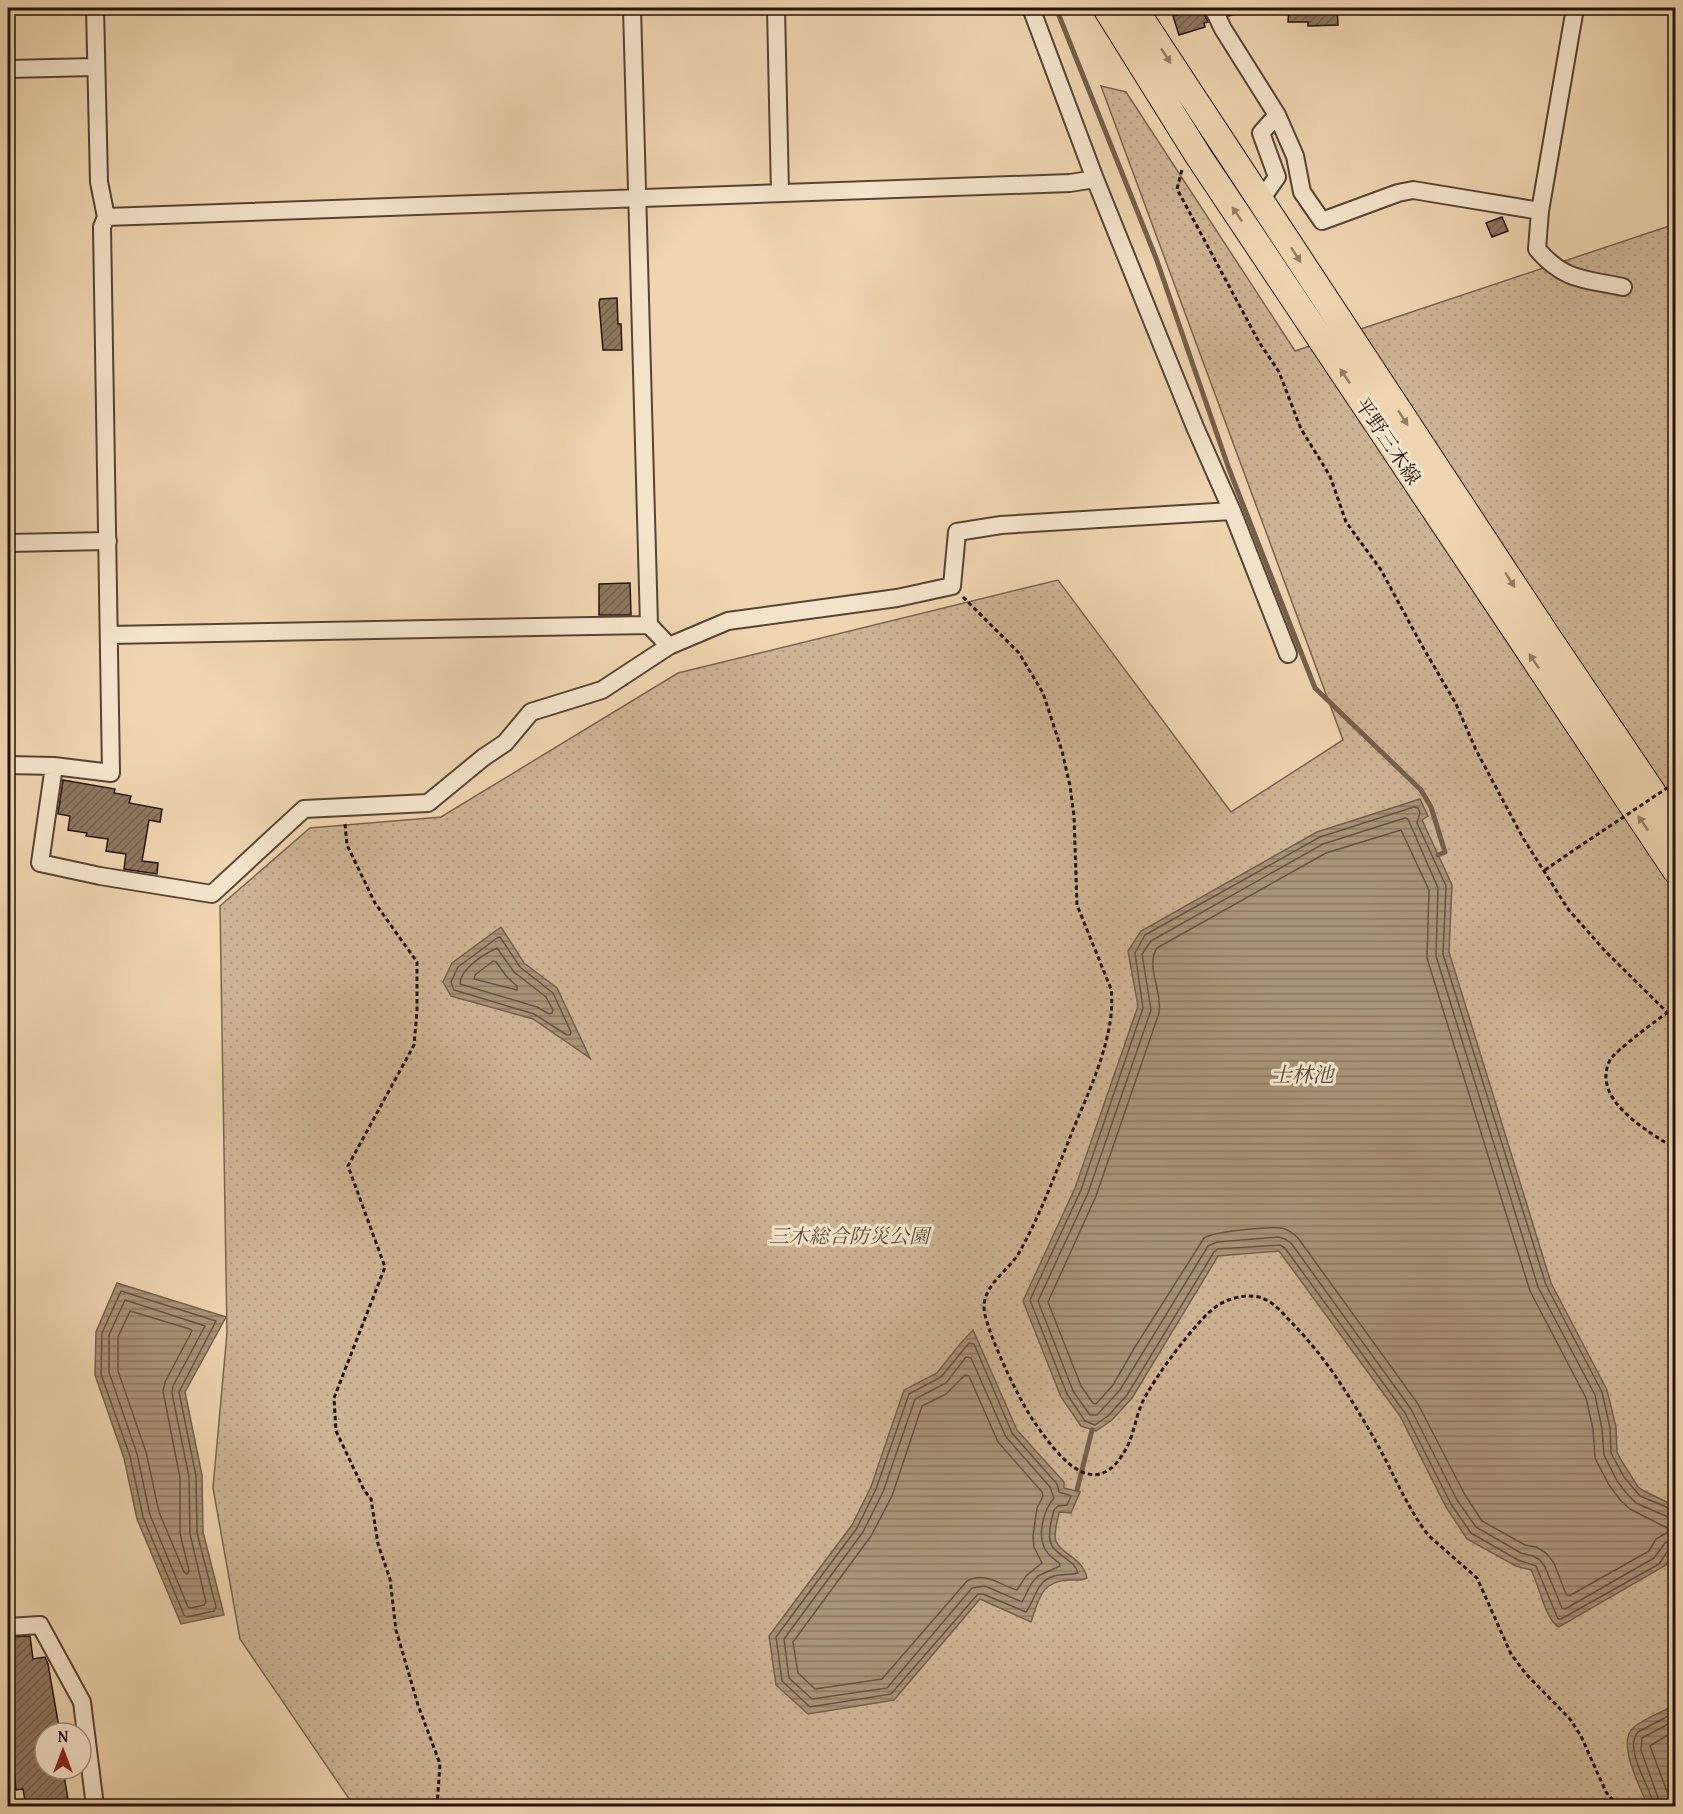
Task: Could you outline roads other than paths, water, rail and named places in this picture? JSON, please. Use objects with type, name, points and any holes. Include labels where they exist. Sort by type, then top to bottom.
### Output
[{"type":"main road","name":"平野三木線","points":[[1106,8],[1199,157],[1676,871]]},
{"type":"main road","name":"平野三木線","points":[[1134,8],[1540,626],[1676,827]]},
{"type":"street","points":[[8,765],[54,766],[111,773],[102,227],[106,218],[99,182],[95,8]]},
{"type":"street","points":[[632,8],[649,625],[669,646]]},
{"type":"street","points":[[776,8],[780,193]]},
{"type":"street","points":[[1031,8],[1095,179],[1195,427],[1232,511],[1288,654]]},
{"type":"street","points":[[1213,8],[1223,29],[1276,115],[1295,156],[1302,192],[1322,221],[1398,193],[1413,190],[1540,212]]},
{"type":"street","points":[[1575,8],[1540,212],[1537,249],[1549,263],[1568,275],[1623,287]]},
{"type":"street","points":[[8,69],[95,66]]},
{"type":"street","points":[[1260,201],[1276,177],[1261,133],[1276,115]]},
{"type":"street","points":[[106,218],[1070,183],[1095,179]]},
{"type":"street","points":[[54,766],[40,863],[100,876],[212,894],[304,809],[428,803],[484,757],[505,743],[531,712],[602,690],[669,646],[728,621],[897,598],[952,586],[957,532],[1001,525],[1232,511]]},
{"type":"street","points":[[8,543],[108,541]]},
{"type":"street","points":[[110,635],[649,625]]},
{"type":"street","points":[[8,1627],[40,1625],[82,1702],[95,1806]]},
{"type":"water","name":"士林池","points":[[1420,799],[1428,816],[1422,820],[1452,885],[1449,952],[1551,1283],[1607,1390],[1616,1427],[1617,1452],[1621,1460],[1638,1487],[1675,1506],[1675,1549],[1666,1565],[1559,1627],[1546,1610],[1531,1570],[1516,1566],[1467,1539],[1446,1507],[1400,1416],[1279,1251],[1218,1256],[1132,1398],[1112,1420],[1096,1431],[1081,1426],[1061,1397],[1023,1301],[1075,1188],[1138,1006],[1128,951],[1141,931],[1317,832]]},
{"type":"water","points":[[501,927],[524,963],[557,988],[590,1058],[533,1019],[451,996],[443,982],[452,963]]},
{"type":"water","points":[[117,1283],[226,1317],[185,1392],[202,1475],[203,1532],[224,1615],[181,1624],[137,1519],[124,1458],[95,1375],[96,1332]]},
{"type":"water","points":[[973,1330],[1017,1430],[1064,1482],[1064,1488],[1080,1492],[1071,1513],[1059,1512],[1055,1538],[1062,1550],[1081,1565],[1087,1578],[1052,1584],[1042,1593],[1031,1622],[980,1599],[894,1700],[808,1714],[776,1685],[769,1636],[852,1525],[871,1487],[904,1390],[937,1373]]},
{"type":"water","points":[[1675,1705],[1675,1806],[1650,1806],[1634,1774],[1628,1753],[1629,1734],[1643,1721]]},
{"type":"waterway","points":[[1056,8],[1156,258],[1229,469],[1315,688],[1421,790],[1431,807],[1445,852],[1438,855]]},
{"type":"waterway","points":[[1077,1490],[1092,1430]]},
{"type":"park label","name":"三木総合防災公園","points":[[849,1236]]}]
